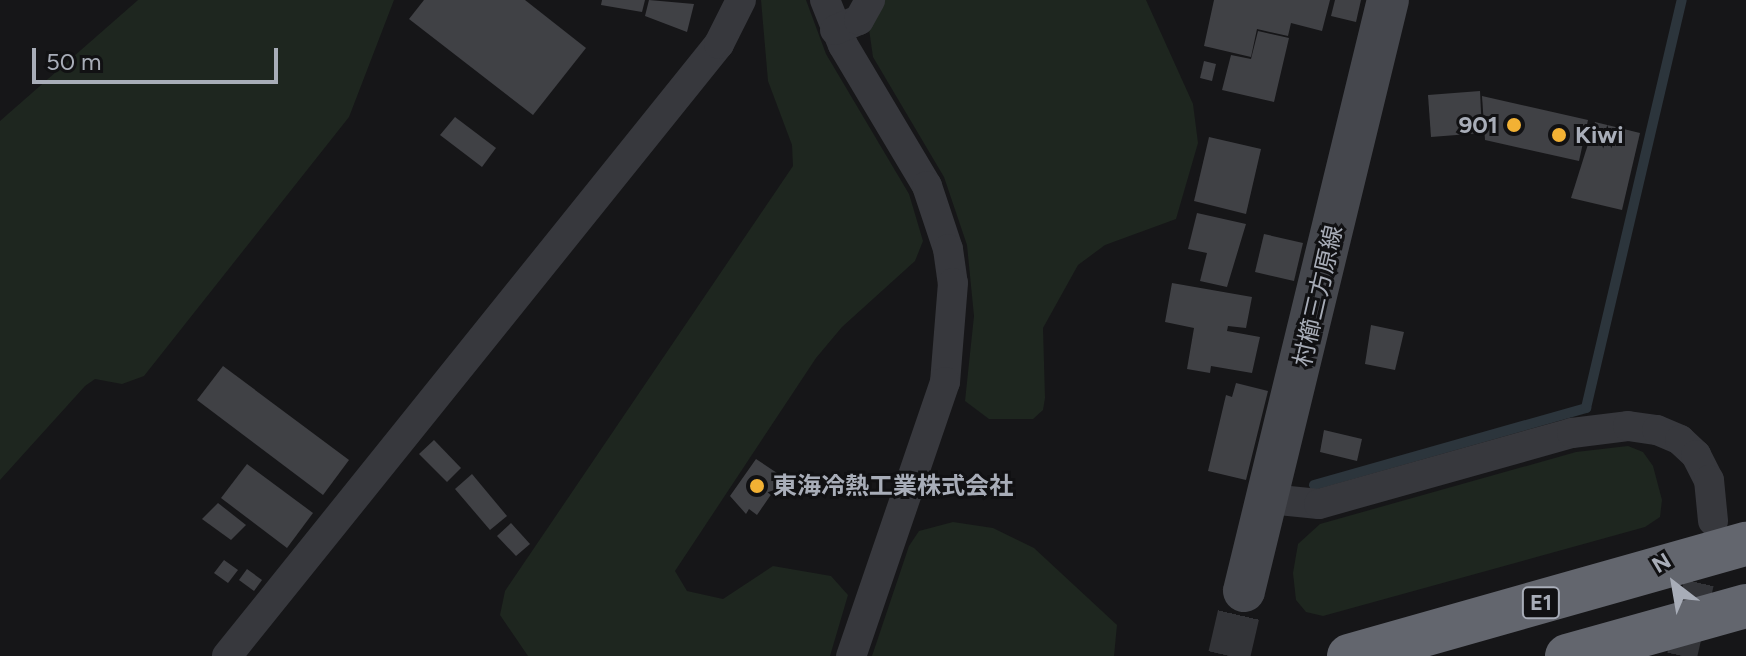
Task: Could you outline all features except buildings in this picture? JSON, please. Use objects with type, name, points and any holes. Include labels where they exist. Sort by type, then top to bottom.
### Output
[{"type":"highway","name":"E1","points":[[1349,656],[1730,538]]},
{"type":"highway","name":"E1","points":[[1567,656],[1731,611]]},
{"type":"main road","name":"村櫛三方原線","points":[[1244,591],[1269,499],[1388,0]]},
{"type":"street","points":[[227,656],[719,44],[741,0]]},
{"type":"street","points":[[825,0],[835,30],[927,186],[948,249],[954,316],[945,382],[851,656]]},
{"type":"street","points":[[835,30],[859,20],[870,0]]},
{"type":"street","points":[[1269,499],[1319,504],[1572,433],[1628,426],[1669,435],[1696,455],[1709,480],[1730,538]]},
{"type":"shaded area","points":[[138,0],[394,0],[349,117],[144,376],[122,384],[95,379],[85,386],[0,480],[0,121]]},
{"type":"shaded area","points":[[761,0],[806,0],[826,54],[909,194],[923,241],[915,261],[842,327],[816,358],[675,571],[687,591],[723,599],[773,566],[831,576],[848,595],[830,656],[528,656],[500,615],[505,591],[793,166],[792,145],[768,81]]},
{"type":"shaded area","points":[[881,0],[1146,0],[1193,104],[1198,143],[1176,219],[1105,245],[1078,265],[1043,328],[1045,398],[1043,410],[1033,419],[989,419],[965,401],[974,316],[967,245],[944,177],[873,57],[869,29]]},
{"type":"shaded area","points":[[1628,446],[1643,452],[1653,466],[1662,500],[1660,517],[1645,527],[1323,616],[1306,612],[1296,600],[1293,573],[1298,544],[1320,524],[1576,452]]},
{"type":"shaded area","points":[[953,522],[993,528],[1034,548],[1117,625],[1114,656],[872,656],[909,546],[919,531]]},
{"type":"waterway","points":[[1314,485],[1586,408],[1682,0]]},
{"type":"tunnel","points":[[1682,656],[1708,543]]},
{"type":"tunnel","points":[[1229,656],[1244,591]]},
{"type":"place","name":"901","points":[[1514,125]]},
{"type":"place","name":"Kiwi","points":[[1559,135]]},
{"type":"place","name":"東海冷熱工業株式会社","points":[[757,486]]}]
